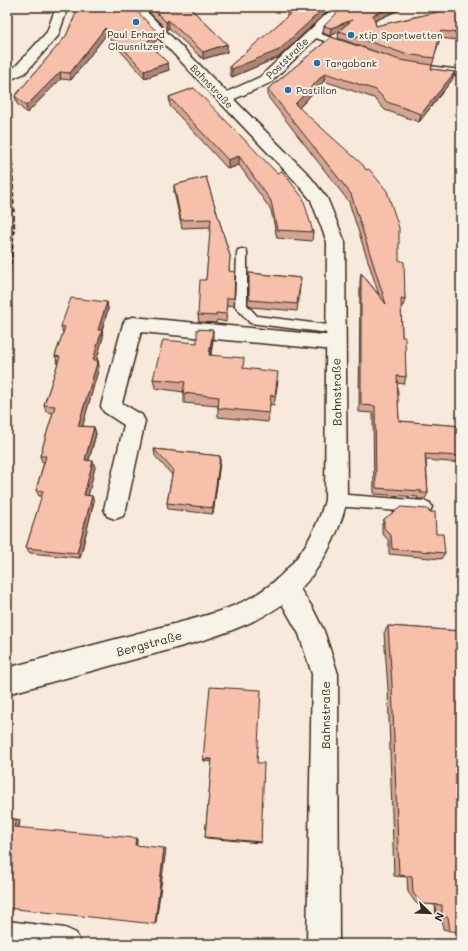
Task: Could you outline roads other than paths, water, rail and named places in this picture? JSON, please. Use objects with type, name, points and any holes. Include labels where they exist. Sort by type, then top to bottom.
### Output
[{"type":"street","points":[[7,77],[20,70],[53,33],[62,7]]},
{"type":"street","name":"Bahnstraße","points":[[135,7],[302,178],[319,198],[336,242],[336,500],[331,521],[310,560],[285,588],[303,615],[311,631],[325,674],[323,944]]},
{"type":"street","name":"Poststraße","points":[[225,98],[265,80],[342,7]]},
{"type":"street","name":"Bahnstraße","points":[[115,509],[134,421],[111,406],[133,324],[335,337]]},
{"type":"street","name":"Bergstraße","points":[[7,681],[186,633],[248,612],[266,602],[285,588]]},
{"type":"street","points":[[7,936],[65,944]]},
{"type":"lane","points":[[313,34],[354,48]]},
{"type":"lane","points":[[410,66],[461,73]]},
{"type":"lane","points":[[242,252],[242,306],[254,320],[335,337]]},
{"type":"lane","points":[[336,500],[425,507]]},
{"type":"railway","points":[[7,119],[12,166]]},
{"type":"railway","points":[[7,302],[14,227],[12,165]]},
{"type":"place","name":"Paul Erhard Clausnitzer","points":[[136,22]]},
{"type":"place","name":"xtip Sportwetten","points":[[351,35]]},
{"type":"place","name":"Targobank","points":[[317,63]]},
{"type":"place","name":"Postillon","points":[[288,90]]}]
